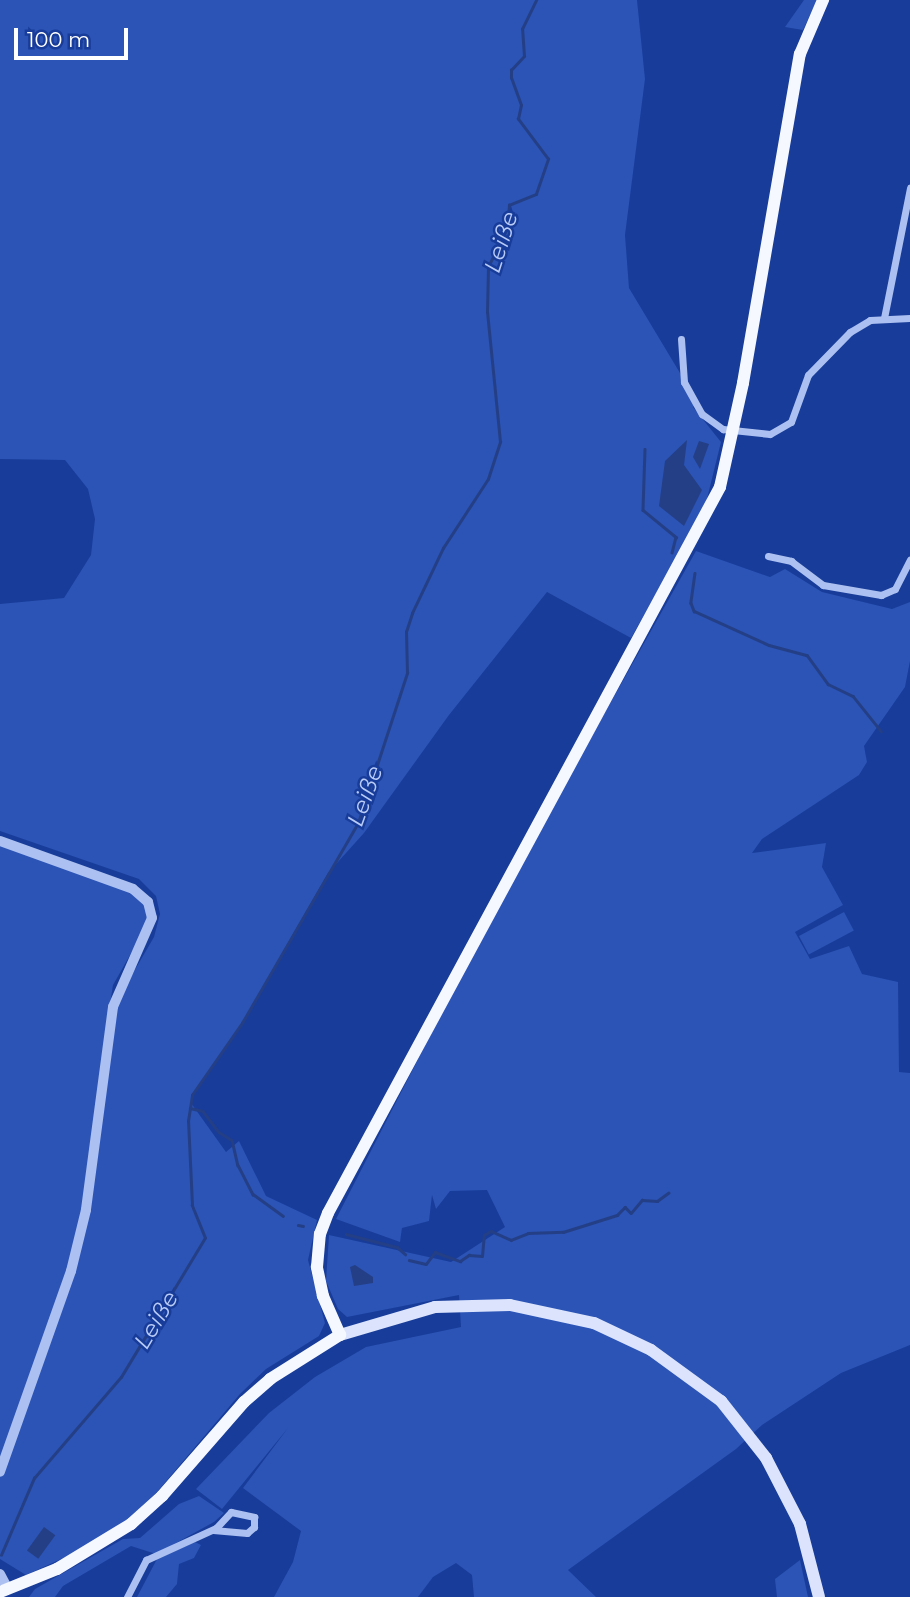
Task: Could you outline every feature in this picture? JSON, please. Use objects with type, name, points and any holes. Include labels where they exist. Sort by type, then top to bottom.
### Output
[{"type":"main road","points":[[340,1335],[323,1296],[317,1266],[324,1223],[494,898],[701,528],[720,487],[734,431],[800,54],[823,0]]},
{"type":"main road","points":[[7,1593],[72,1561],[131,1524],[244,1402],[270,1379],[340,1335],[410,1311],[487,1304],[554,1312],[633,1340],[706,1388],[751,1437],[800,1524],[819,1597]]},
{"type":"street","points":[[884,318],[906,233],[910,188]]},
{"type":"street","points":[[681,339],[681,366],[690,398],[712,423],[734,431],[770,434],[785,429],[812,370],[850,332],[884,318],[910,318]]},
{"type":"street","points":[[768,556],[791,561],[823,585],[881,595],[895,589],[910,561]]},
{"type":"street","points":[[0,841],[133,889],[148,902],[152,918],[113,1007],[86,1210],[71,1271],[0,1472]]},
{"type":"street","points":[[127,1597],[146,1560],[213,1530],[231,1512],[254,1517],[254,1527],[247,1533],[213,1530]]},
{"type":"street","points":[[0,1574],[7,1593]]},
{"type":"shaded area","points":[[0,0],[637,0],[645,79],[625,235],[629,288],[698,403],[693,407],[721,442],[705,507],[631,638],[547,592],[449,715],[364,833],[328,873],[242,1023],[192,1095],[191,1103],[226,1152],[239,1141],[266,1196],[317,1220],[308,1260],[325,1323],[319,1336],[266,1369],[240,1394],[157,1492],[126,1521],[81,1550],[26,1575],[0,1559],[0,844],[129,889],[143,899],[148,911],[146,927],[113,985],[108,1016],[154,937],[160,914],[156,896],[139,879],[0,831],[0,604],[64,598],[91,555],[95,519],[88,489],[65,460],[0,459]]},
{"type":"shaded area","points":[[804,0],[817,0],[803,30],[785,27]]},
{"type":"shaded area","points":[[687,440],[684,465],[702,490],[684,526],[659,506],[665,461]]},
{"type":"shaded area","points":[[699,441],[709,444],[700,469],[693,457]]},
{"type":"shaded area","points":[[696,551],[770,577],[785,569],[822,592],[892,609],[910,602],[910,661],[905,687],[864,746],[867,762],[859,775],[762,839],[752,853],[826,843],[822,867],[843,905],[795,932],[810,959],[849,946],[862,974],[898,982],[899,1072],[910,1073],[910,1345],[841,1373],[762,1425],[736,1449],[568,1570],[596,1597],[474,1597],[472,1575],[456,1563],[433,1577],[418,1597],[274,1597],[293,1562],[301,1531],[243,1488],[288,1428],[222,1509],[196,1489],[269,1413],[315,1377],[366,1347],[461,1327],[459,1295],[347,1317],[338,1309],[326,1281],[329,1235],[451,1262],[505,1227],[487,1190],[450,1191],[436,1209],[432,1195],[429,1221],[402,1228],[400,1242],[336,1219],[505,890]]},
{"type":"shaded area","points":[[844,912],[854,931],[809,954],[799,936]]},
{"type":"shaded area","points":[[355,1265],[373,1277],[373,1283],[354,1286],[350,1267]]},
{"type":"shaded area","points":[[199,1496],[224,1513],[214,1522],[156,1554],[131,1546],[63,1586],[55,1597],[29,1597],[35,1589],[123,1539],[140,1538],[179,1504]]},
{"type":"shaded area","points":[[44,1527],[55,1535],[38,1559],[27,1550]]},
{"type":"shaded area","points":[[195,1542],[201,1545],[194,1558],[179,1564],[177,1584],[166,1597],[137,1597],[157,1559]]},
{"type":"shaded area","points":[[800,1560],[808,1597],[777,1597],[775,1579]]},
{"type":"waterway","name":"Leiße","points":[[1,1555],[34,1478],[121,1377],[205,1238],[192,1205],[188,1121],[192,1095],[242,1023],[358,823],[407,673],[406,632],[412,613],[443,548],[488,479],[500,442],[487,312],[488,267],[507,228],[509,205],[536,194],[548,159],[518,119],[521,105],[511,78],[511,70],[524,56],[522,29],[536,0]]},
{"type":"waterway","points":[[645,449],[643,510],[676,537],[672,553]]},
{"type":"waterway","points":[[695,573],[691,603],[694,611],[769,645],[807,655],[828,684],[853,696],[881,731]]},
{"type":"waterway","points":[[190,1108],[203,1111],[219,1132],[232,1140],[238,1165],[253,1194],[283,1216]]},
{"type":"waterway","points":[[409,1260],[426,1264],[435,1252],[460,1261],[469,1255],[482,1256],[484,1235],[491,1231],[511,1240],[528,1233],[563,1232],[617,1215],[625,1207],[631,1213],[642,1200],[657,1201],[668,1193]]},
{"type":"waterway","points":[[298,1225],[303,1226]]},
{"type":"waterway","points":[[346,1234],[397,1247],[405,1254]]}]
